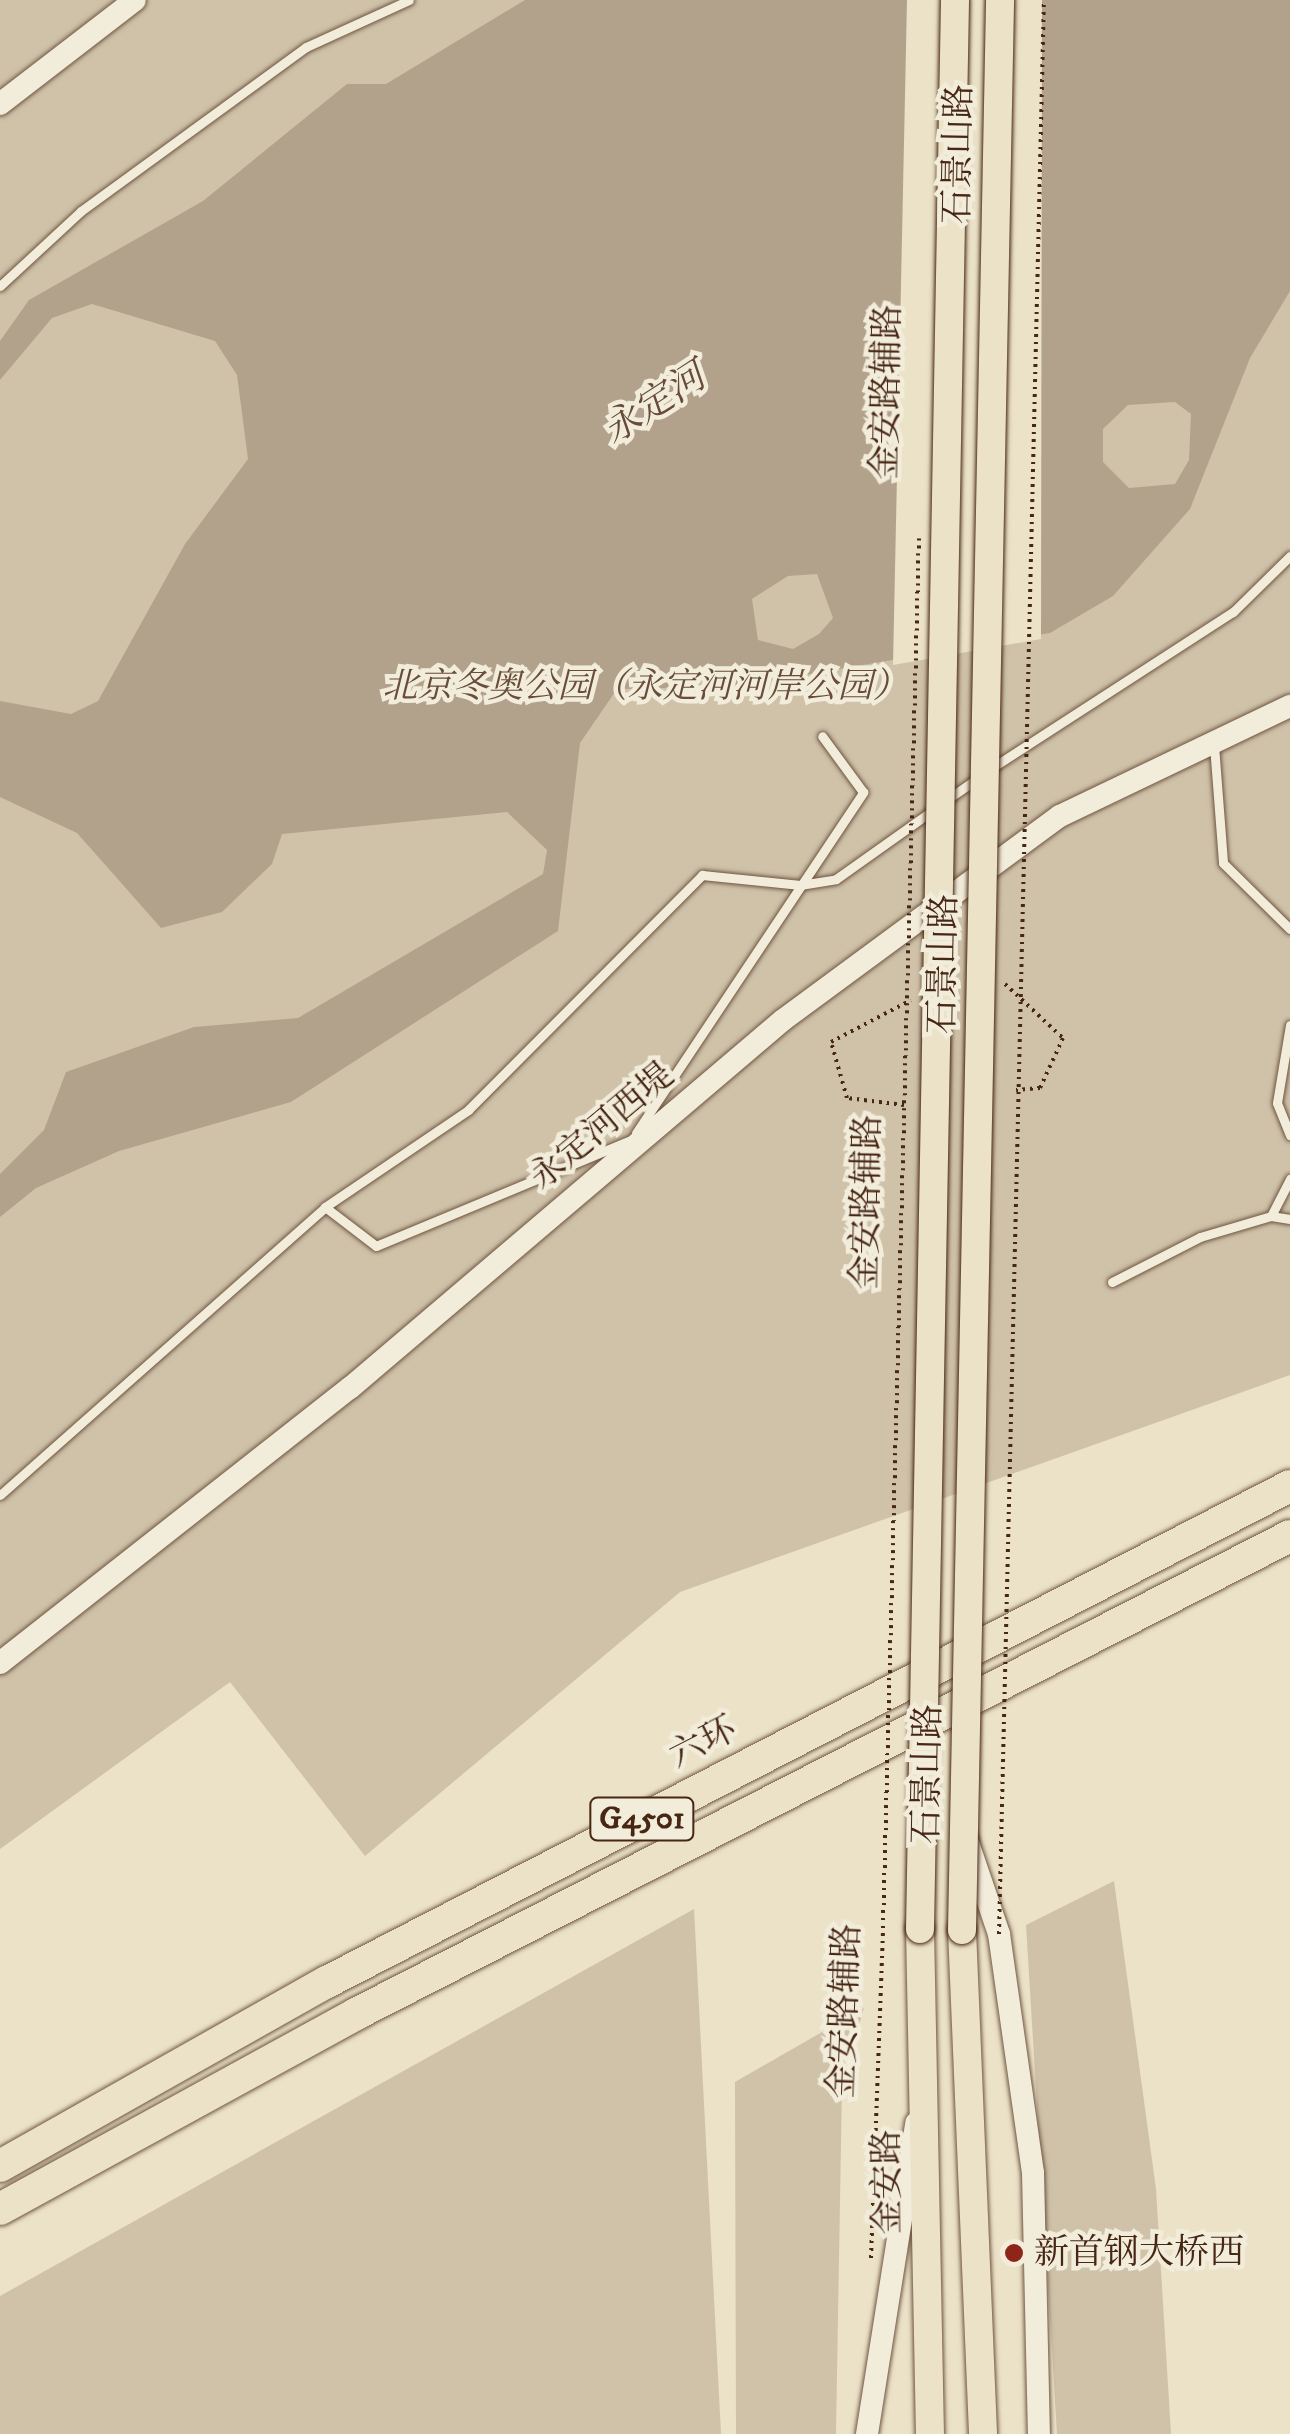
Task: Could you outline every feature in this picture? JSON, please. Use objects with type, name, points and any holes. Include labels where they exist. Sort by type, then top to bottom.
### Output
[{"type":"highway","name":"六环","points":[[0,2166],[326,1982],[1290,1486]]},
{"type":"highway","name":"G4501","points":[[0,2209],[356,2014],[1290,1536]]},
{"type":"main road","name":"石景山路","points":[[920,1929],[955,0]]},
{"type":"main road","name":"石景山路","points":[[984,2434],[962,1930],[1000,0]]},
{"type":"main road","name":"金安路","points":[[920,1929],[930,2434]]},
{"type":"street","points":[[0,104],[135,0]]},
{"type":"street","name":"永定河西堤","points":[[0,1663],[350,1388],[635,1141],[783,1020],[1060,816],[1290,706]]},
{"type":"street","points":[[965,1834],[999,1934],[1033,2173],[1039,2434]]},
{"type":"street","points":[[867,2434],[924,2080]]},
{"type":"lane","points":[[0,286],[81,211],[306,47],[409,0]]},
{"type":"lane","points":[[0,1495],[326,1207],[468,1110],[702,875],[800,885],[836,878],[1110,685],[1232,612],[1290,556]]},
{"type":"lane","points":[[326,1207],[376,1246],[635,1141],[862,792],[822,736]]},
{"type":"lane","points":[[1214,742],[1224,864],[1290,929]]},
{"type":"lane","points":[[1290,1025],[1277,1104],[1290,1136]]},
{"type":"lane","points":[[1271,1216],[1290,1179]]},
{"type":"lane","points":[[1112,1282],[1271,1216],[1290,1219]]},
{"type":"path","points":[[999,1934],[1044,0]]},
{"type":"path","name":"金安路辅路","points":[[870,2274],[883,1928],[919,513]]},
{"type":"path","points":[[998,978],[1063,1038],[1040,1088],[1016,1090]]},
{"type":"path","points":[[904,1105],[847,1098],[831,1042],[921,995]]},
{"type":"green space","name":"北京冬奥公园（永定河河岸公园）","points":[[0,0],[1290,0],[1290,1375],[680,1592],[365,1856],[230,1682],[0,1849]]},
{"type":"green space","points":[[1114,1881],[1156,2189],[1171,2434],[1057,2434],[1026,1925]]},
{"type":"green space","points":[[694,1909],[721,2434],[0,2434],[0,2296]]},
{"type":"green space","points":[[864,2008],[842,2084],[836,2434],[736,2434],[735,2082]]},
{"type":"water","name":"永定河","points":[[525,0],[1290,0],[1290,291],[1250,358],[1190,509],[1113,596],[1050,633],[734,687],[700,675],[665,688],[617,689],[580,743],[558,931],[291,1102],[119,1151],[36,1188],[0,1217],[0,1174],[44,1130],[66,1072],[194,1027],[298,1018],[543,874],[547,850],[507,812],[282,834],[272,864],[222,912],[161,928],[77,833],[0,797],[0,701],[71,714],[98,701],[185,544],[248,459],[237,375],[215,341],[92,304],[52,318],[0,380],[0,341],[29,300],[203,201],[347,84],[386,84]],"holes":[[[1175,402],[1191,414],[1189,460],[1175,484],[1129,488],[1103,462],[1103,429],[1128,405]],[[817,574],[833,618],[819,634],[793,649],[758,640],[752,599],[788,576]]]},
{"type":"pier","points":[[907,0],[1042,0],[1041,639],[893,665]]},
{"type":"place","name":"新首钢大桥西","points":[[1014,2253]]}]
